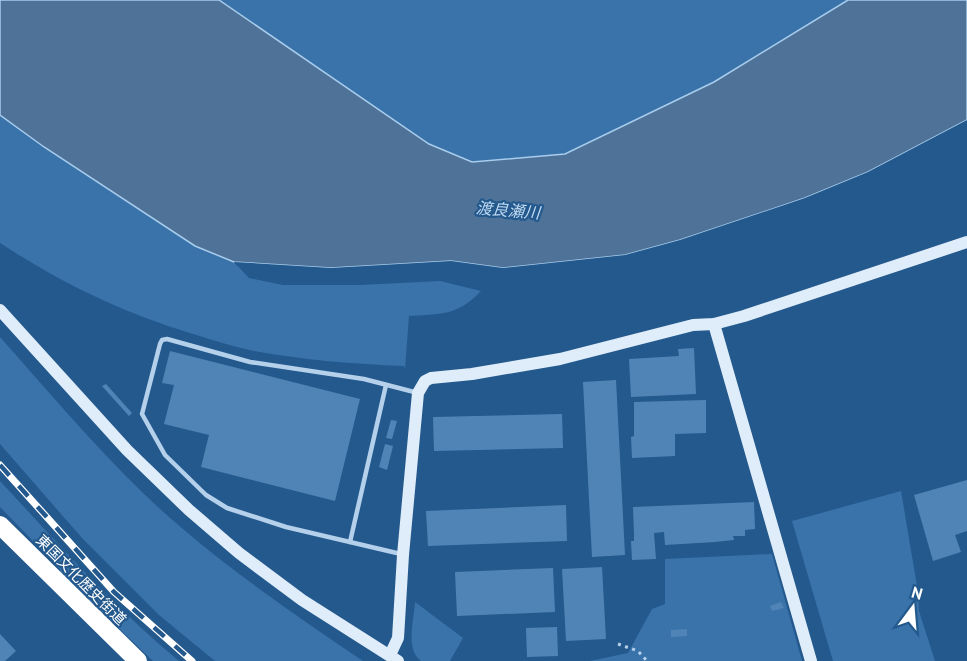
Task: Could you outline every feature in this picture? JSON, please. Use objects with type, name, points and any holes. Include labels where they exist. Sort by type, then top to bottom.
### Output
[{"type":"highway","name":"東国文化歴史街道","points":[[0,525],[138,661]]},
{"type":"street","points":[[0,310],[127,450],[189,510],[239,553],[302,600],[394,658],[398,638],[418,393],[425,381],[431,378],[472,374],[560,359],[693,325],[714,324],[804,297],[967,242]]},
{"type":"street","points":[[714,324],[811,661]]},
{"type":"lane","points":[[403,555],[268,522],[227,508],[206,495],[165,455],[142,414],[160,344],[162,340],[167,339],[250,362],[364,379],[418,393]]},
{"type":"lane","points":[[350,542],[386,385]]},
{"type":"path","points":[[618,644],[638,651],[647,661]]},
{"type":"shaded area","points":[[219,0],[848,0],[714,82],[565,154],[472,162],[429,144]]},
{"type":"shaded area","points":[[0,115],[44,147],[195,246],[234,262],[249,278],[283,285],[360,285],[440,281],[481,291],[464,305],[448,312],[409,316],[405,369],[404,366],[329,361],[254,351],[142,317],[69,284],[0,243]]},
{"type":"shaded area","points":[[0,337],[105,454],[167,515],[249,581],[363,661],[215,661],[159,615],[82,538],[0,444]]},
{"type":"shaded area","points":[[0,481],[109,597],[179,661],[153,661],[61,573],[60,569],[0,507]]},
{"type":"shaded area","points":[[901,491],[918,592],[919,611],[935,661],[833,661],[792,521]]},
{"type":"shaded area","points":[[772,554],[802,661],[590,661],[628,653],[652,609],[665,604],[665,559]]},
{"type":"shaded area","points":[[415,602],[463,638],[450,661],[421,661],[416,656],[412,642]]},
{"type":"water","name":"渡良瀬川","points":[[0,0],[219,0],[429,144],[472,162],[565,154],[714,82],[848,0],[967,0],[967,120],[868,172],[805,198],[680,240],[625,255],[503,268],[451,261],[331,268],[234,262],[195,246],[44,147],[0,115]]},
{"type":"pier","points":[[967,120],[967,124],[870,174],[807,201],[681,243],[626,258],[503,271],[451,264],[330,271],[237,266],[234,262],[331,268],[451,261],[503,268],[625,255],[680,240],[805,198],[868,172]]},
{"type":"building","points":[[694,348],[696,394],[631,397],[629,359],[679,356],[678,349]]},
{"type":"building","points":[[170,351],[360,399],[335,501],[201,467],[209,435],[164,424],[174,385],[162,383]]},
{"type":"building","points":[[616,380],[625,555],[592,557],[583,382]]},
{"type":"building","points":[[106,384],[132,413],[129,416],[102,386]]},
{"type":"building","points":[[706,400],[706,433],[675,434],[675,456],[632,458],[634,402]]},
{"type":"building","points":[[562,414],[563,448],[434,451],[433,417]]},
{"type":"building","points":[[391,420],[397,421],[392,439],[386,438]]},
{"type":"building","points":[[385,444],[393,446],[387,470],[379,467]]},
{"type":"building","points":[[967,480],[967,531],[955,535],[961,552],[933,561],[914,495]]},
{"type":"building","points":[[754,502],[755,529],[745,530],[745,536],[733,536],[734,540],[665,545],[664,532],[654,533],[656,559],[632,560],[633,507]]},
{"type":"building","points":[[566,505],[567,541],[428,546],[426,511]]},
{"type":"building","points":[[602,567],[606,639],[566,641],[562,569]]},
{"type":"building","points":[[553,568],[555,612],[457,616],[455,572]]},
{"type":"building","points":[[781,602],[784,608],[772,611],[770,606]]},
{"type":"building","points":[[557,627],[558,656],[527,657],[526,628]]},
{"type":"building","points":[[687,629],[687,636],[671,637],[671,630]]},
{"type":"building","points":[[0,634],[16,651],[5,661],[0,661]]},
{"type":"railway","points":[[0,465],[114,592],[192,661]]}]
